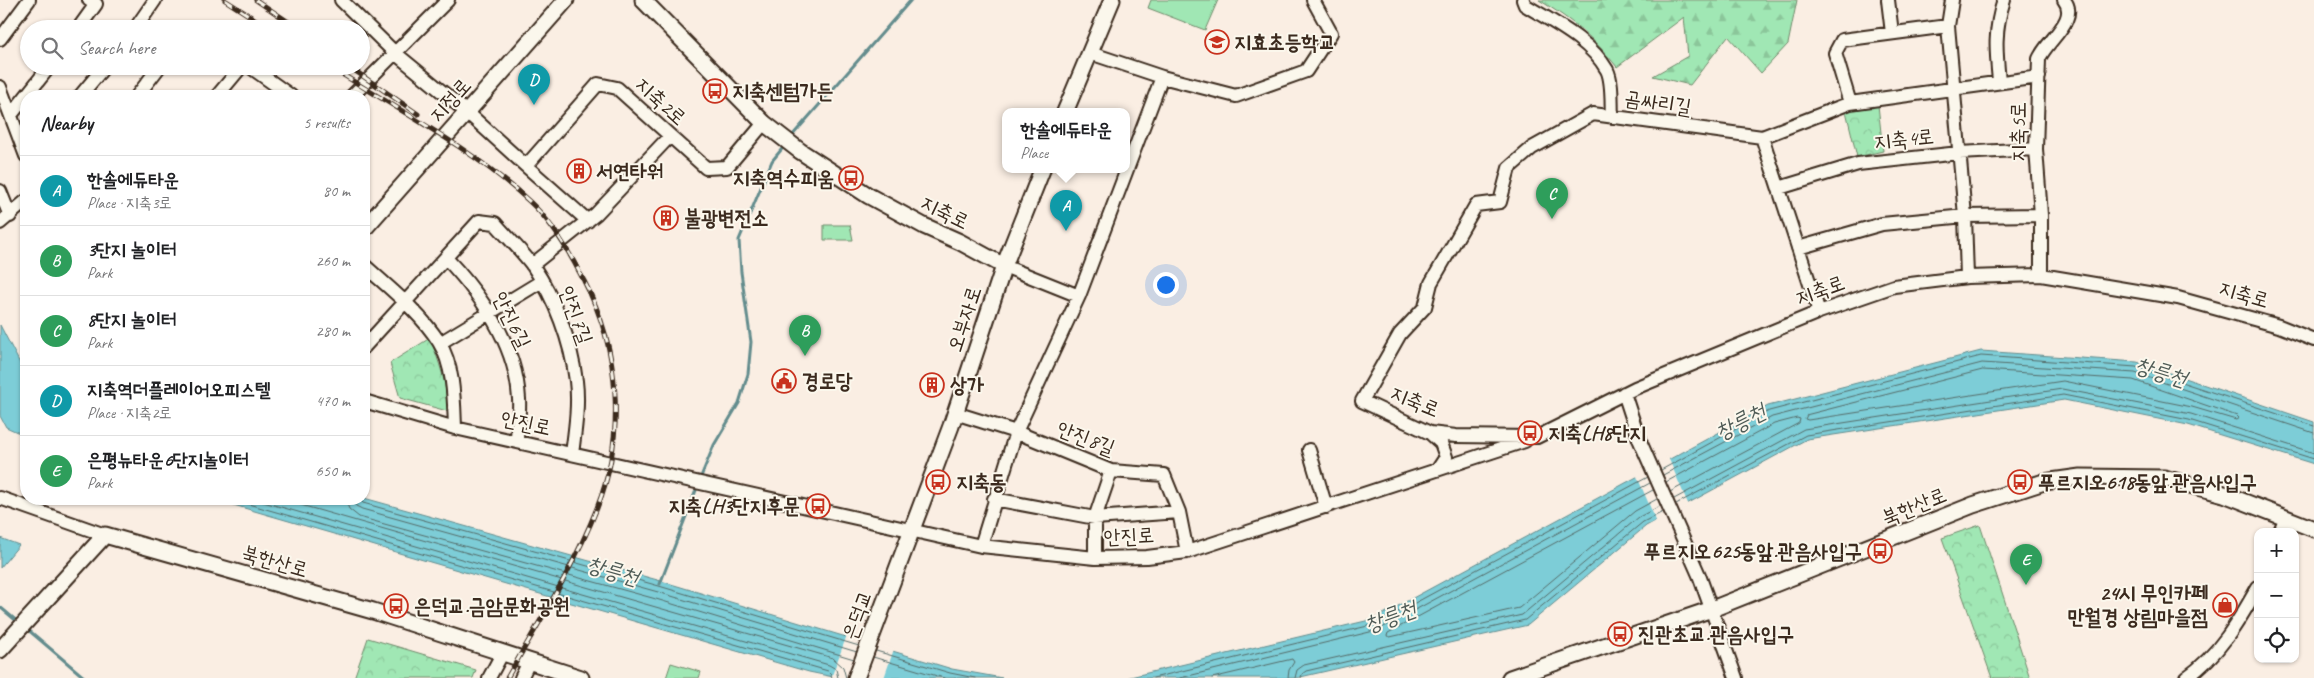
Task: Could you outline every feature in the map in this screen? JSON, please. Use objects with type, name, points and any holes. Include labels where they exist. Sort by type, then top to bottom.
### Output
[{"type":"main road","name":"지정로","points":[[370,221],[468,113],[566,0]]},
{"type":"main road","points":[[643,0],[764,123]]},
{"type":"main road","points":[[1067,108],[1112,0]]},
{"type":"main road","name":"지축로","points":[[764,123],[800,151],[869,196],[1004,266]]},
{"type":"main road","name":"오부자로","points":[[897,567],[955,413],[1004,266],[1041,173]]},
{"type":"main road","name":"북한산로","points":[[1510,678],[1712,609],[1974,506],[2044,482],[2080,477],[2164,478],[2224,494],[2283,525],[2314,529]]},
{"type":"main road","points":[[3,646],[105,535]]},
{"type":"main road","name":"북한산로","points":[[105,535],[373,611],[581,678]]},
{"type":"main road","name":"은덕교","points":[[856,678],[897,567]]},
{"type":"street","points":[[0,39],[29,0]]},
{"type":"street","points":[[84,20],[96,4],[89,0]]},
{"type":"street","points":[[141,20],[155,0]]},
{"type":"street","points":[[341,0],[361,20]]},
{"type":"street","points":[[358,90],[448,0]]},
{"type":"street","points":[[1090,54],[1162,77],[1236,96],[1306,71],[1331,33],[1314,0]]},
{"type":"street","name":"곰싸리길","points":[[1523,0],[1525,5],[1567,31],[1590,49],[1608,72],[1612,117],[1762,137]]},
{"type":"street","points":[[1888,0],[1892,34]]},
{"type":"street","points":[[1952,0],[1948,26],[1965,216],[1968,277]]},
{"type":"street","name":"지축5로","points":[[1999,81],[1996,40],[1998,18],[2004,0]]},
{"type":"street","name":"지축5로","points":[[2041,276],[2041,215],[2036,149],[2039,59],[2042,51],[2069,17],[2068,5],[2064,0]]},
{"type":"street","points":[[1850,103],[1835,53],[1842,40],[1948,26]]},
{"type":"street","points":[[370,28],[395,53],[468,113],[588,221]]},
{"type":"street","points":[[30,90],[43,75]]},
{"type":"street","points":[[89,90],[99,75]]},
{"type":"street","points":[[142,90],[153,75]]},
{"type":"street","points":[[222,90],[234,75]]},
{"type":"street","points":[[261,75],[282,90]]},
{"type":"street","points":[[1130,161],[1162,77]]},
{"type":"street","name":"지축4로","points":[[1762,137],[1850,103],[2039,77]]},
{"type":"street","name":"지축2로","points":[[526,166],[598,84],[617,88],[706,168],[727,167],[764,123]]},
{"type":"street","points":[[0,87],[20,141]]},
{"type":"street","points":[[10,115],[20,103]]},
{"type":"street","name":"지축로","points":[[1612,117],[1593,114],[1532,148],[1509,168],[1500,202],[1476,206],[1431,283],[1424,307],[1400,334],[1362,401],[1430,433],[1456,436],[1537,437],[1624,393],[1818,312],[1894,286],[1968,277],[2041,276],[2178,298],[2279,326],[2314,340]]},
{"type":"street","points":[[532,265],[588,221],[670,136]]},
{"type":"street","points":[[1762,137],[1818,312]]},
{"type":"street","name":"지축4로","points":[[1779,188],[1858,164],[1959,153],[2036,149]]},
{"type":"street","points":[[980,546],[1016,432],[1079,296],[1126,173]]},
{"type":"street","points":[[0,191],[5,219]]},
{"type":"street","points":[[5,219],[20,206]]},
{"type":"street","points":[[1798,248],[1882,224],[1965,216],[2041,215]]},
{"type":"street","name":"안진7길","points":[[446,258],[479,221],[495,223],[532,265],[551,298],[567,340],[576,381],[576,416],[572,454]]},
{"type":"street","points":[[370,341],[446,258]]},
{"type":"street","name":"안진6길","points":[[446,258],[472,284],[509,350],[519,398],[517,441]]},
{"type":"street","name":"지축로","points":[[1004,266],[1079,296]]},
{"type":"street","points":[[370,271],[421,319],[440,343],[453,390],[455,428]]},
{"type":"street","points":[[440,343],[542,281]]},
{"type":"street","points":[[1624,393],[1639,439],[1695,565],[1736,678]]},
{"type":"street","name":"안진로","points":[[370,403],[455,428],[980,546],[1095,558],[1147,557],[1187,552],[1537,437]]},
{"type":"street","name":"안진8길","points":[[955,413],[1016,432],[1111,471],[1164,475],[1178,512],[1187,552]]},
{"type":"street","points":[[1430,433],[1441,443],[1446,456],[1438,469]]},
{"type":"street","points":[[1309,450],[1326,507]]},
{"type":"street","points":[[1095,558],[1096,518],[1111,471]]},
{"type":"street","points":[[0,498],[105,535]]},
{"type":"street","points":[[994,499],[1096,518],[1178,512]]},
{"type":"street","points":[[2186,678],[2212,656],[2235,628],[2254,593]]},
{"type":"street","points":[[489,678],[503,652]]},
{"type":"street","points":[[521,678],[529,662]]},
{"type":"green space","points":[[1151,0],[1218,0],[1205,30],[1148,8]]},
{"type":"green space","points":[[1539,0],[1797,0],[1788,44],[1761,73],[1728,36],[1690,85],[1653,76],[1688,56],[1684,17],[1617,67],[1599,46],[1581,30]]},
{"type":"green space","points":[[1878,105],[1883,151],[1857,157],[1846,111]]},
{"type":"green space","points":[[824,225],[850,225],[853,240],[824,240]]},
{"type":"green space","points":[[430,338],[440,365],[447,401],[447,411],[400,398],[390,363]]},
{"type":"green space","points":[[1980,525],[2030,678],[1992,678],[1942,538]]},
{"type":"green space","points":[[368,638],[476,670],[473,678],[354,678]]},
{"type":"green space","points":[[671,663],[701,672],[699,678],[666,678]]},
{"type":"water","points":[[0,325],[20,363],[20,433],[6,427],[0,416]]},
{"type":"water","name":"창릉천","points":[[1981,351],[2137,362],[2314,422],[2314,464],[2188,425],[2064,400],[1807,439],[1646,526],[1528,625],[1296,678],[1126,678],[1374,619],[1768,406]]},
{"type":"water","name":"창릉천","points":[[370,500],[661,581],[952,669],[1002,678],[838,678],[809,672],[234,505],[370,505]]},
{"type":"water","points":[[0,538],[19,545],[0,568]]},
{"type":"pier","points":[[1668,457],[1689,506],[1657,523],[1636,474]]},
{"type":"pier","points":[[847,635],[894,649],[884,678],[831,678]]},
{"type":"waterway","points":[[791,137],[911,0]]},
{"type":"waterway","points":[[700,479],[714,445],[739,403],[748,374],[751,342],[741,272],[739,240],[772,161],[786,144]]},
{"type":"waterway","points":[[660,584],[698,485]]},
{"type":"waterway","points":[[0,607],[19,623]]},
{"type":"waterway","points":[[26,628],[85,678]]},
{"type":"railway","points":[[225,0],[256,20]]},
{"type":"railway","points":[[256,0],[286,20]]},
{"type":"railway","points":[[343,75],[368,90]]},
{"type":"railway","points":[[361,75],[418,114]]},
{"type":"railway","points":[[370,91],[458,146],[507,182],[538,210],[554,229],[584,281],[596,307],[612,363],[615,422],[606,480],[597,508],[578,552],[507,678]]},
{"type":"place","name":"지효초등학교","points":[[1217,42]]},
{"type":"place","name":"지축센텀가든","points":[[715,91]]},
{"type":"place","name":"지축역더플레이어오피스텔","points":[[534,105]]},
{"type":"place","name":"서연타워","points":[[579,171]]},
{"type":"place","name":"지축역수피움","points":[[851,178]]},
{"type":"place","name":"불광변전소","points":[[666,218]]},
{"type":"place","name":"8단지 놀이터","points":[[1552,219]]},
{"type":"place","name":"한솔에듀타운","points":[[1066,231]]},
{"type":"place","name":"3단지 놀이터","points":[[805,356]]},
{"type":"place","name":"경로당","points":[[784,381]]},
{"type":"place","name":"상가","points":[[932,385]]},
{"type":"place","name":"지축LH8단지","points":[[1530,433]]},
{"type":"place","name":"지축동","points":[[938,482]]},
{"type":"place","name":"푸르지오618동앞.관음사입구","points":[[2020,482]]},
{"type":"place","name":"지축LH3단지후문","points":[[818,506]]},
{"type":"place","name":"푸르지오625동앞.관음사입구","points":[[1880,551]]},
{"type":"place","name":"은평뉴타운6단지놀이터","points":[[2026,585]]},
{"type":"place","name":"24시 무인카페 만월경 상림마을점","points":[[2225,605]]},
{"type":"place","name":"은덕교.금암문화공원","points":[[396,606]]},
{"type":"place","name":"진관초교.관음사입구","points":[[1620,634]]}]
